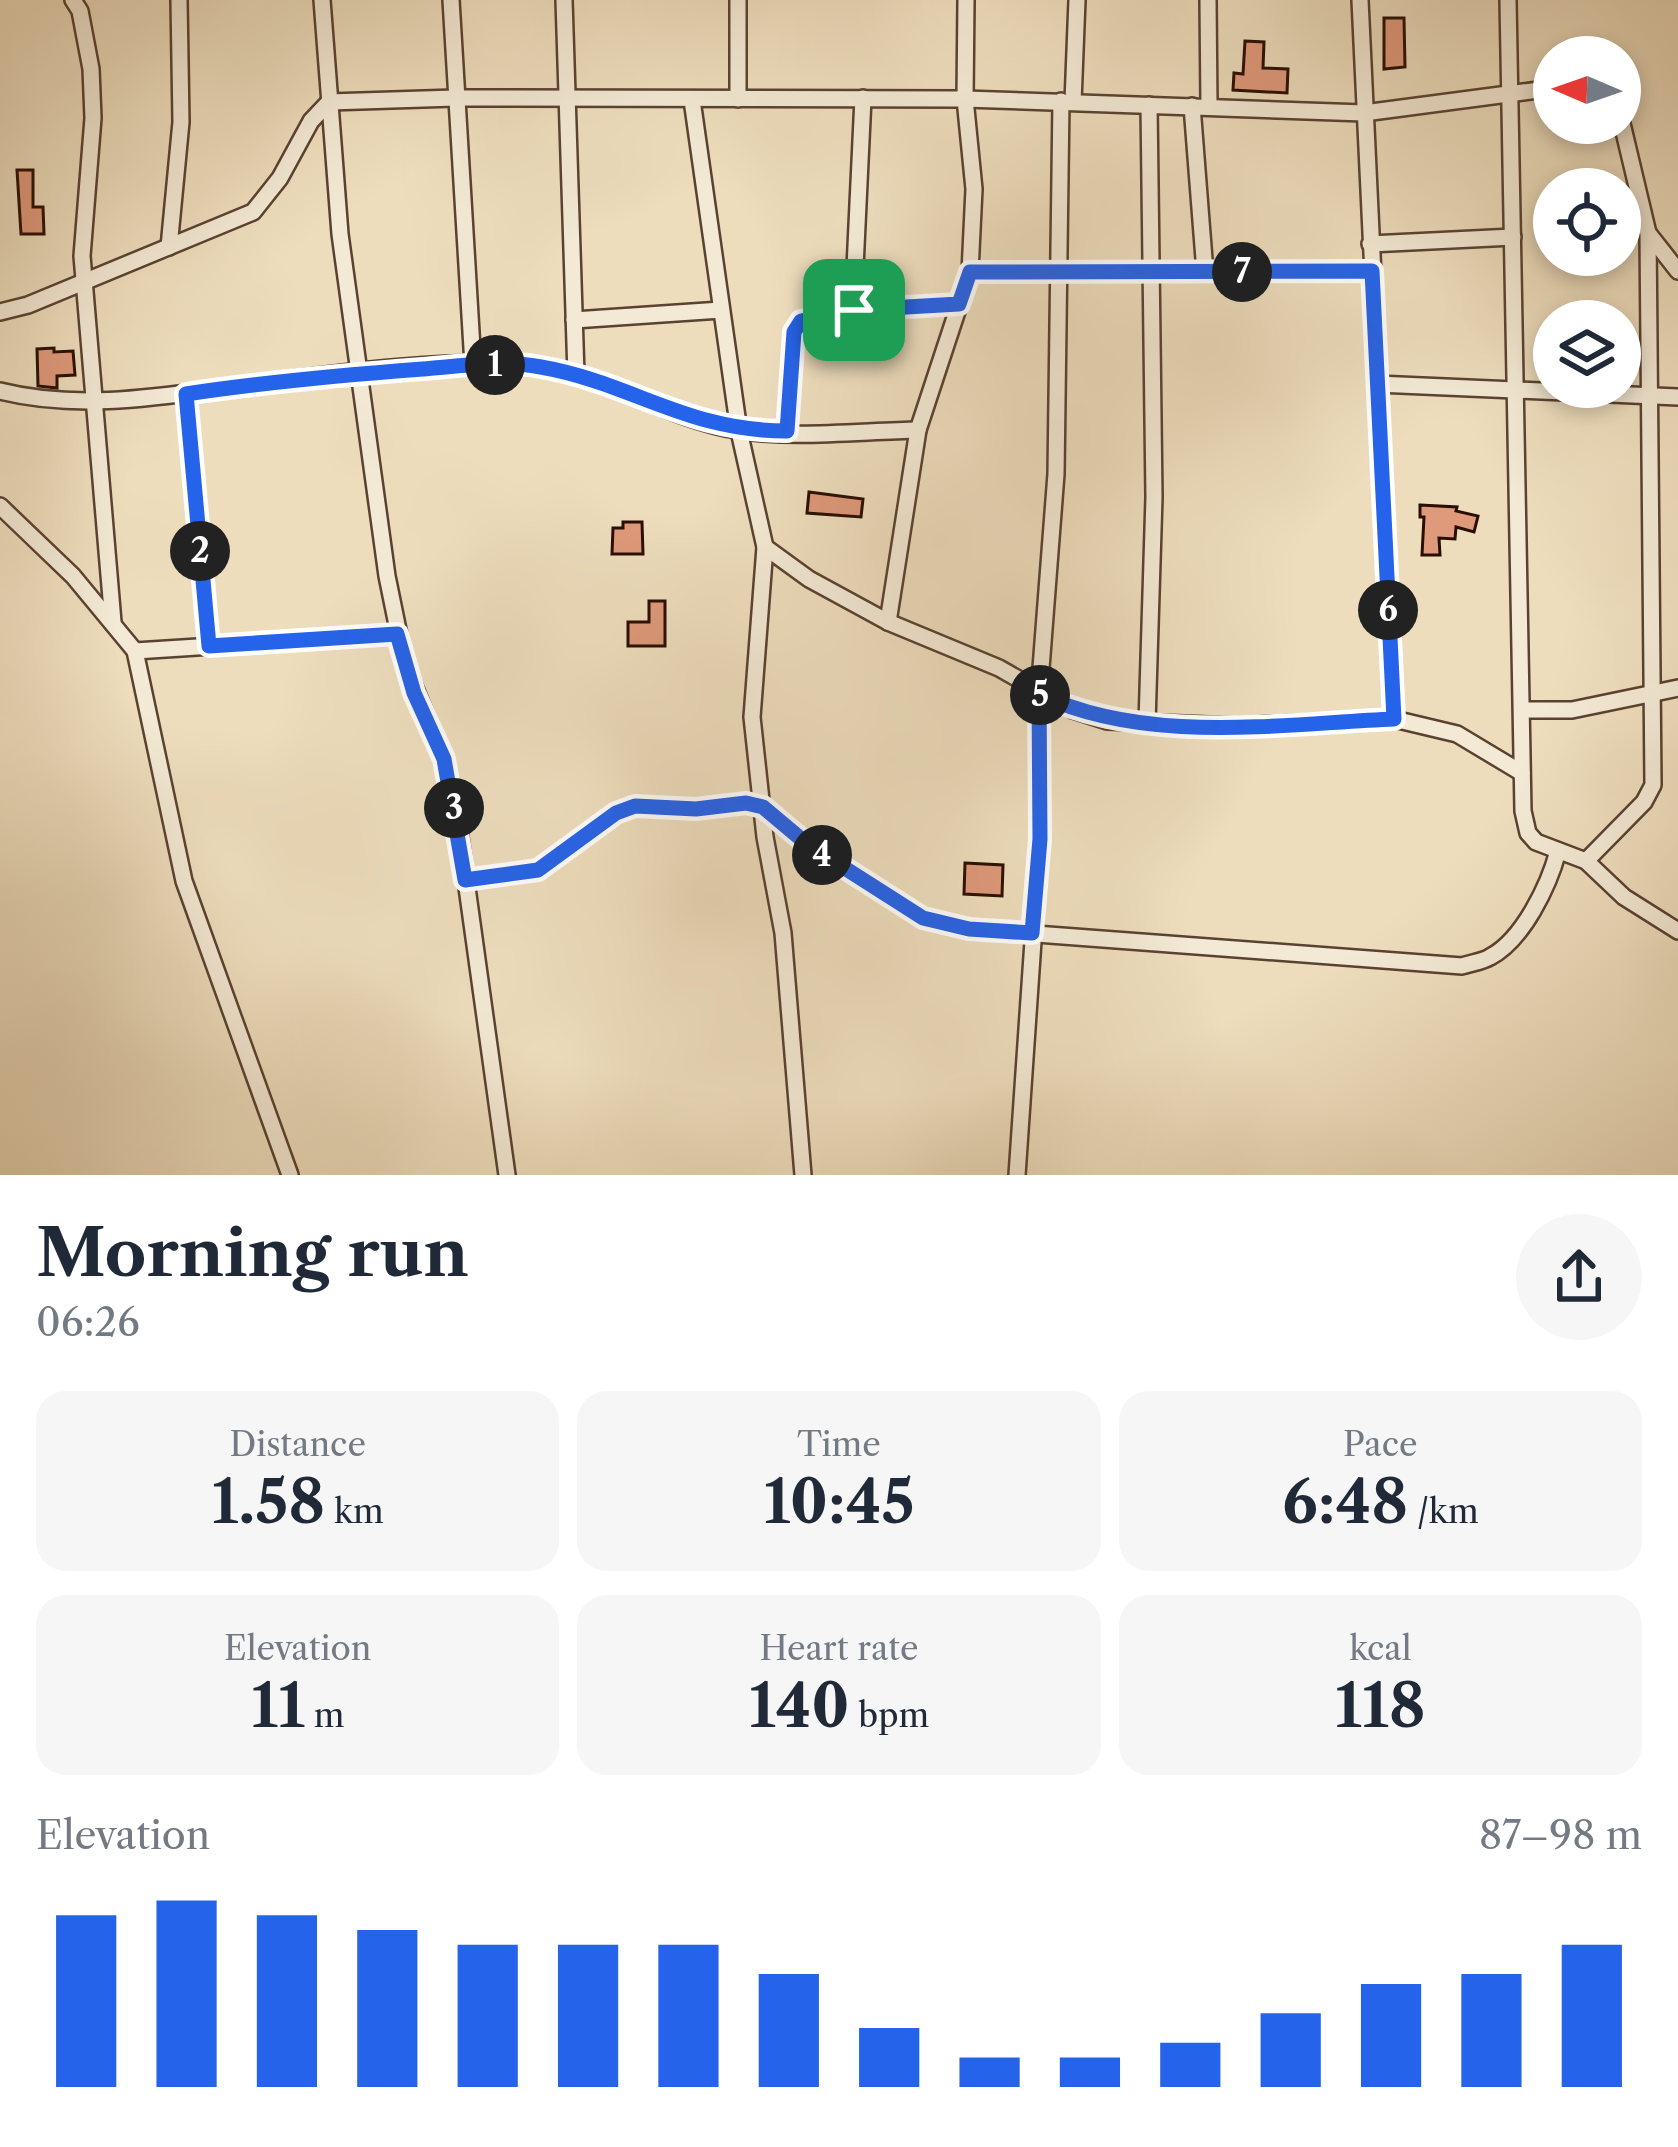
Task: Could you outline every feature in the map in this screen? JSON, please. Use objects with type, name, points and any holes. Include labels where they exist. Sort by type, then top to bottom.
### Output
[{"type":"street","points":[[73,0],[80,11],[92,70],[91,154],[81,227],[113,624]]},
{"type":"street","points":[[169,247],[182,122],[179,0]]},
{"type":"street","points":[[322,0],[357,374],[397,634],[414,693],[444,759],[507,1175]]},
{"type":"street","points":[[451,0],[473,365]]},
{"type":"street","points":[[564,0],[576,375]]},
{"type":"street","points":[[737,99],[738,0]]},
{"type":"street","points":[[888,622],[918,430],[970,272],[974,189],[965,99],[966,0]]},
{"type":"street","points":[[1017,1175],[1040,839],[1039,694],[1056,474],[1066,102],[1077,0]]},
{"type":"street","points":[[1205,272],[1201,106],[1208,0]]},
{"type":"street","points":[[1360,0],[1394,719]]},
{"type":"street","points":[[1508,0],[1522,773],[1528,833],[1586,861],[1624,897],[1678,931]]},
{"type":"street","points":[[0,312],[28,305],[253,212],[280,178],[310,121],[328,102],[965,99],[1364,113],[1533,91]]},
{"type":"street","points":[[854,310],[862,98]]},
{"type":"street","points":[[692,100],[739,431],[766,547],[752,717],[783,933],[803,1175]]},
{"type":"street","points":[[1147,723],[1154,497],[1149,105]]},
{"type":"street","points":[[1586,861],[1635,812],[1653,785],[1648,232],[1627,144]]},
{"type":"street","points":[[1648,232],[1678,271]]},
{"type":"street","points":[[1370,244],[1513,237]]},
{"type":"street","points":[[970,272],[1372,271]]},
{"type":"street","points":[[787,431],[794,332],[801,321],[854,310],[959,304]]},
{"type":"street","points":[[574,320],[721,310]]},
{"type":"street","points":[[0,391],[35,400],[92,402],[357,374],[525,364],[576,375],[739,431],[918,430]]},
{"type":"street","points":[[1377,384],[1678,397]]},
{"type":"street","points":[[186,394],[209,646]]},
{"type":"street","points":[[0,506],[73,576],[135,650],[184,881],[290,1175]]},
{"type":"street","points":[[766,547],[809,578],[888,622],[999,668],[1039,694],[1107,721],[1235,726],[1394,719],[1457,734],[1522,773]]},
{"type":"street","points":[[135,650],[397,634]]},
{"type":"street","points":[[1523,710],[1572,710],[1678,688]]},
{"type":"street","points":[[465,880],[538,870],[616,813],[635,806],[696,809],[746,803],[763,807],[824,856],[923,918],[969,929],[1462,965],[1491,957],[1514,935],[1550,880],[1558,851]]},
{"type":"building","points":[[1384,18],[1404,18],[1405,67],[1384,69]]},
{"type":"building","points":[[1245,41],[1264,42],[1263,68],[1288,69],[1287,93],[1233,90],[1234,73],[1243,74]]},
{"type":"building","points":[[17,170],[33,170],[33,207],[43,207],[44,234],[21,234]]},
{"type":"building","points":[[54,348],[54,352],[73,351],[75,375],[57,376],[57,388],[38,386],[37,349]]},
{"type":"building","points":[[809,492],[863,499],[861,517],[807,513]]},
{"type":"building","points":[[1420,505],[1457,507],[1456,511],[1478,516],[1474,532],[1456,527],[1455,539],[1439,538],[1440,555],[1422,555]]},
{"type":"building","points":[[623,522],[642,522],[643,554],[612,554],[613,528],[623,528]]},
{"type":"building","points":[[649,601],[665,601],[665,646],[628,646],[628,622],[649,622]]},
{"type":"building","points":[[965,863],[1003,865],[1002,896],[964,894]]},
{"type":"route","points":[[1372,271],[1394,719],[1235,726],[1107,721],[1039,694],[1040,839],[1032,933],[969,929],[923,918],[807,844],[763,807],[746,803],[696,809],[635,806],[616,813],[538,870],[465,880],[444,759],[414,693],[397,634],[209,646],[186,394],[299,379],[525,364],[576,375],[701,422],[739,431],[787,431],[794,332],[801,321],[854,310],[959,304],[970,272],[1372,271]]}]
